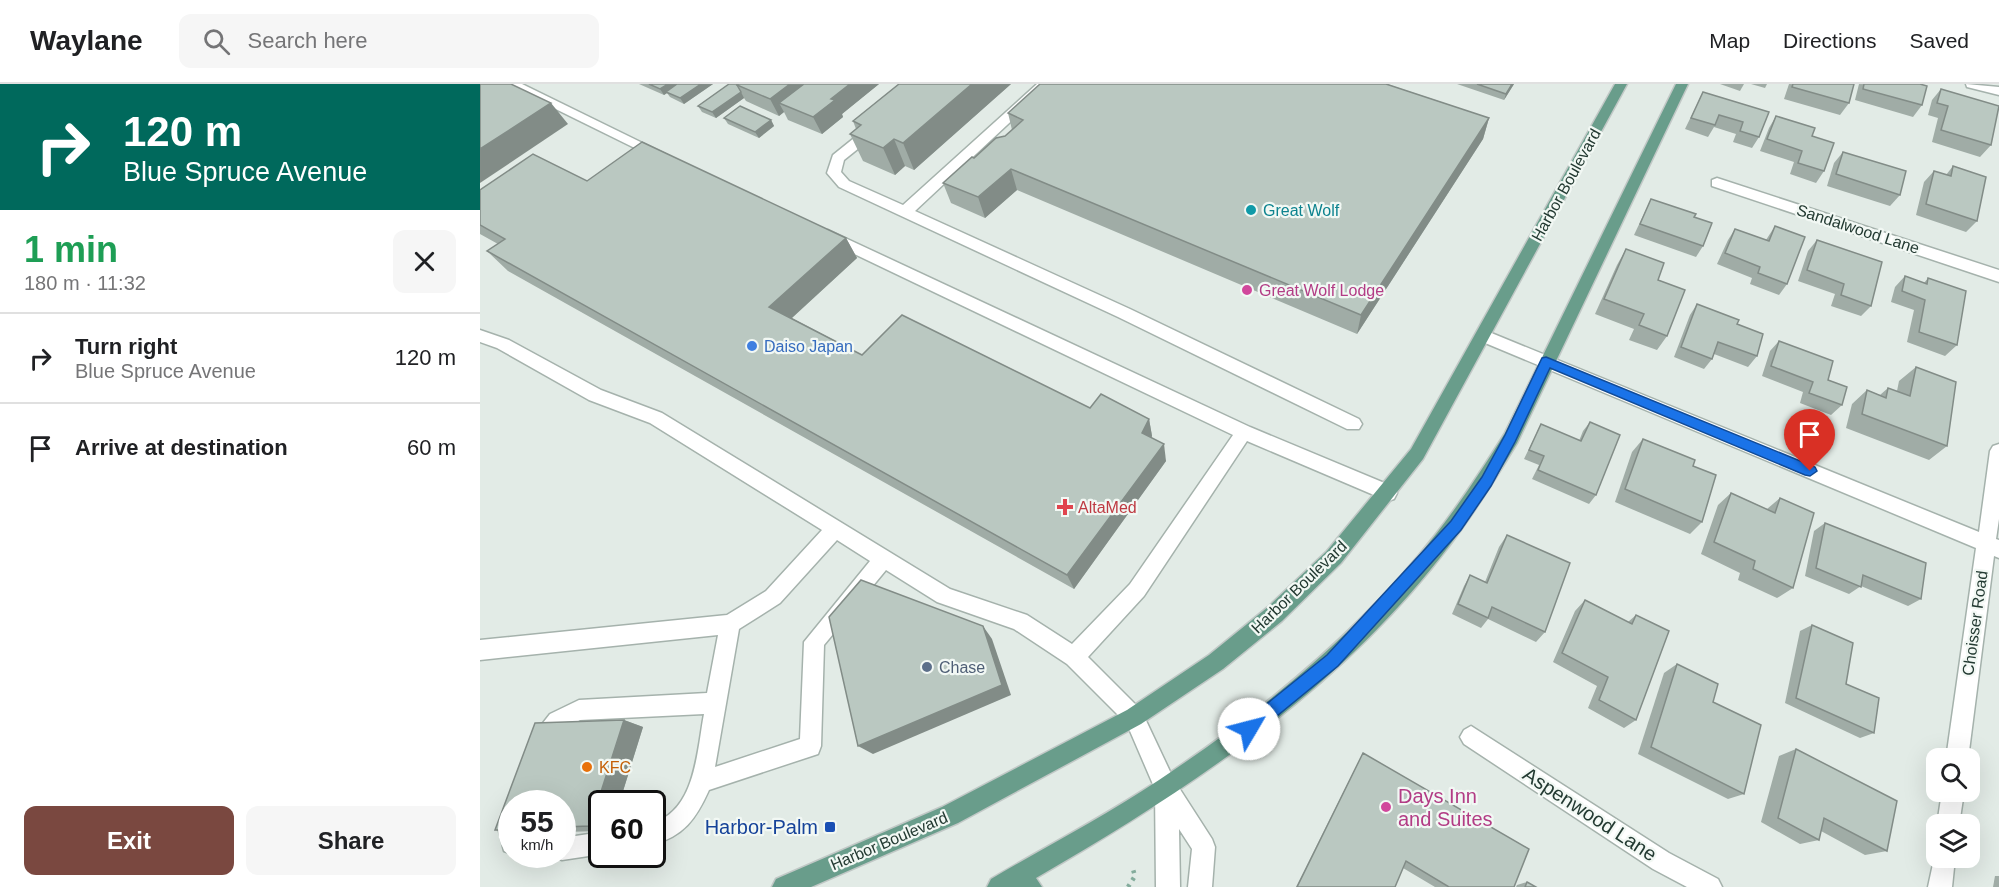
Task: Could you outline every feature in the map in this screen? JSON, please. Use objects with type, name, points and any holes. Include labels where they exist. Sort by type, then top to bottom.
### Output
[{"type":"main road","name":"Harbor Boulevard","points":[[784,887],[950,815],[1134,717],[1216,662],[1275,614],[1334,556],[1418,454],[1621,84]]},
{"type":"main road","points":[[1002,885],[1166,788],[1266,717],[1333,661],[1456,526],[1511,438],[1682,84]]},
{"type":"main road","points":[[1002,885],[1030,887]]},
{"type":"street","points":[[511,84],[673,161]]},
{"type":"street","points":[[904,212],[1045,84]]},
{"type":"street","points":[[1972,84],[1999,92]]},
{"type":"street","points":[[883,121],[838,158],[834,173],[844,184],[1124,313],[1353,424]]},
{"type":"street","name":"Sandalwood Lane","points":[[1717,183],[1999,276]]},
{"type":"street","points":[[813,227],[1244,432],[1388,493]]},
{"type":"street","points":[[480,336],[503,344],[596,395],[656,418],[944,596],[1020,622],[1074,657],[1134,717],[1166,788],[1204,847],[1200,887]]},
{"type":"street","points":[[1484,336],[1992,546]]},
{"type":"street","points":[[1074,657],[1137,590],[1244,432]]},
{"type":"street","name":"Choisser Road","points":[[1959,748],[1992,546],[1999,451]]},
{"type":"street","points":[[480,650],[730,624],[773,597],[834,530]]},
{"type":"street","points":[[702,782],[810,746],[814,642],[883,560]]},
{"type":"street","points":[[666,831],[686,815],[702,782],[730,624]]},
{"type":"street","points":[[535,762],[548,731],[561,717],[579,710],[716,703]]},
{"type":"street","name":"Aspenwood Lane","points":[[1472,737],[1661,861],[1710,887]]},
{"type":"street","points":[[1166,788],[1167,853],[1171,866],[1168,887]]},
{"type":"street","points":[[1940,887],[1943,868]]},
{"type":"path","points":[[1128,887],[1135,876],[1132,866]]},
{"type":"building","points":[[480,84],[511,84],[551,103],[480,149]]},
{"type":"building","points":[[649,84],[668,84],[660,89]]},
{"type":"building","points":[[677,84],[701,84],[680,98],[666,92]]},
{"type":"building","points":[[729,84],[738,84],[741,92],[712,112],[698,106]]},
{"type":"building","points":[[738,84],[790,84],[770,99]]},
{"type":"building","points":[[804,84],[850,84],[831,99],[835,100],[813,117],[779,103]]},
{"type":"building","points":[[899,84],[972,84],[903,143],[894,139],[883,148],[850,134],[861,125],[853,121]]},
{"type":"building","name":"Great Wolf","points":[[1040,84],[1386,84],[1489,118],[1361,315],[1011,169],[978,197],[943,183],[996,138],[1005,136],[1023,120],[1008,113]]},
{"type":"building","points":[[1477,84],[1512,84],[1506,94]]},
{"type":"building","points":[[1793,84],[1854,84],[1849,103],[1792,87]]},
{"type":"building","points":[[1864,84],[1927,86],[1922,105],[1863,89]]},
{"type":"building","points":[[1941,89],[1999,106],[1991,145],[1941,130],[1948,106],[1937,103]]},
{"type":"building","points":[[1703,92],[1769,112],[1759,137],[1740,131],[1743,122],[1719,115],[1715,125],[1691,118]]},
{"type":"building","points":[[740,106],[771,120],[755,132],[724,118]]},
{"type":"building","points":[[1776,116],[1815,128],[1812,136],[1834,143],[1824,171],[1798,163],[1802,151],[1767,139]]},
{"type":"building","points":[[642,142],[846,238],[769,307],[862,355],[902,315],[1090,408],[1101,394],[1149,419],[1142,433],[1164,444],[1067,575],[487,251],[505,239],[480,225],[480,190],[533,154],[587,181]]},
{"type":"building","points":[[1843,152],[1906,171],[1900,195],[1836,174]]},
{"type":"building","points":[[1953,166],[1986,177],[1977,221],[1926,204],[1934,171],[1951,176]]},
{"type":"building","points":[[1651,199],[1696,214],[1694,217],[1712,223],[1703,246],[1640,224]]},
{"type":"building","points":[[1775,226],[1805,237],[1787,284],[1758,273],[1760,267],[1725,253],[1735,229],[1769,241]]},
{"type":"building","points":[[1817,240],[1882,262],[1871,306],[1841,295],[1844,284],[1807,270]]},
{"type":"building","points":[[1626,249],[1664,263],[1658,280],[1685,290],[1667,336],[1639,325],[1644,314],[1604,299]]},
{"type":"building","points":[[1905,276],[1927,284],[1928,278],[1966,291],[1957,345],[1919,332],[1925,300],[1902,291]]},
{"type":"building","points":[[1697,304],[1739,320],[1737,324],[1763,334],[1757,356],[1718,342],[1712,359],[1681,347]]},
{"type":"building","points":[[1779,341],[1833,361],[1828,380],[1847,387],[1842,405],[1809,393],[1813,382],[1771,366]]},
{"type":"building","points":[[1916,367],[1956,382],[1947,446],[1862,414],[1867,390],[1886,398],[1888,388],[1910,396]]},
{"type":"building","points":[[1590,422],[1620,435],[1596,495],[1538,470],[1544,456],[1529,450],[1541,424],[1581,441]]},
{"type":"building","points":[[1643,439],[1695,460],[1693,466],[1716,475],[1702,522],[1625,489]]},
{"type":"building","points":[[1731,493],[1775,513],[1780,498],[1814,513],[1793,588],[1753,569],[1755,561],[1714,542]]},
{"type":"building","points":[[1825,523],[1926,563],[1921,599],[1863,575],[1861,587],[1816,568]]},
{"type":"building","points":[[1507,535],[1570,563],[1545,632],[1492,607],[1488,618],[1458,604],[1470,575],[1487,583]]},
{"type":"building","name":"Chase","points":[[861,580],[983,626],[1002,685],[858,746],[829,617]]},
{"type":"building","points":[[1585,600],[1632,624],[1636,615],[1669,631],[1636,720],[1599,700],[1608,677],[1562,653]]},
{"type":"building","points":[[1812,625],[1853,643],[1846,684],[1879,698],[1874,733],[1796,698]]},
{"type":"building","points":[[1677,664],[1718,684],[1713,702],[1761,725],[1744,794],[1651,747]]},
{"type":"building","points":[[624,720],[602,790],[588,790],[588,826],[576,826],[576,790],[510,790],[535,723]]},
{"type":"building","points":[[1796,749],[1897,801],[1887,851],[1824,818],[1819,840],[1778,818]]},
{"type":"building","name":"Days Inn and Suites","points":[[1363,753],[1529,849],[1514,887],[1449,887],[1406,861],[1395,887],[1297,887]]},
{"type":"building","points":[[1527,882],[1536,887],[1525,887]]},
{"type":"place","name":"Great Wolf","points":[[1251,210]]},
{"type":"place","name":"Great Wolf Lodge","points":[[1247,290]]},
{"type":"place","name":"Daiso Japan","points":[[752,346]]},
{"type":"place","name":"AltaMed","points":[[1065,507]]},
{"type":"place","name":"Chase","points":[[927,667]]},
{"type":"place","name":"KFC","points":[[587,767]]},
{"type":"place","name":"Days Inn and Suites","points":[[1386,807]]},
{"type":"place","name":"Harbor-Palm","points":[[830,827]]},
{"type":"route","points":[[1249,729],[1333,661],[1456,526],[1511,438],[1546,362],[1810,471]]}]
